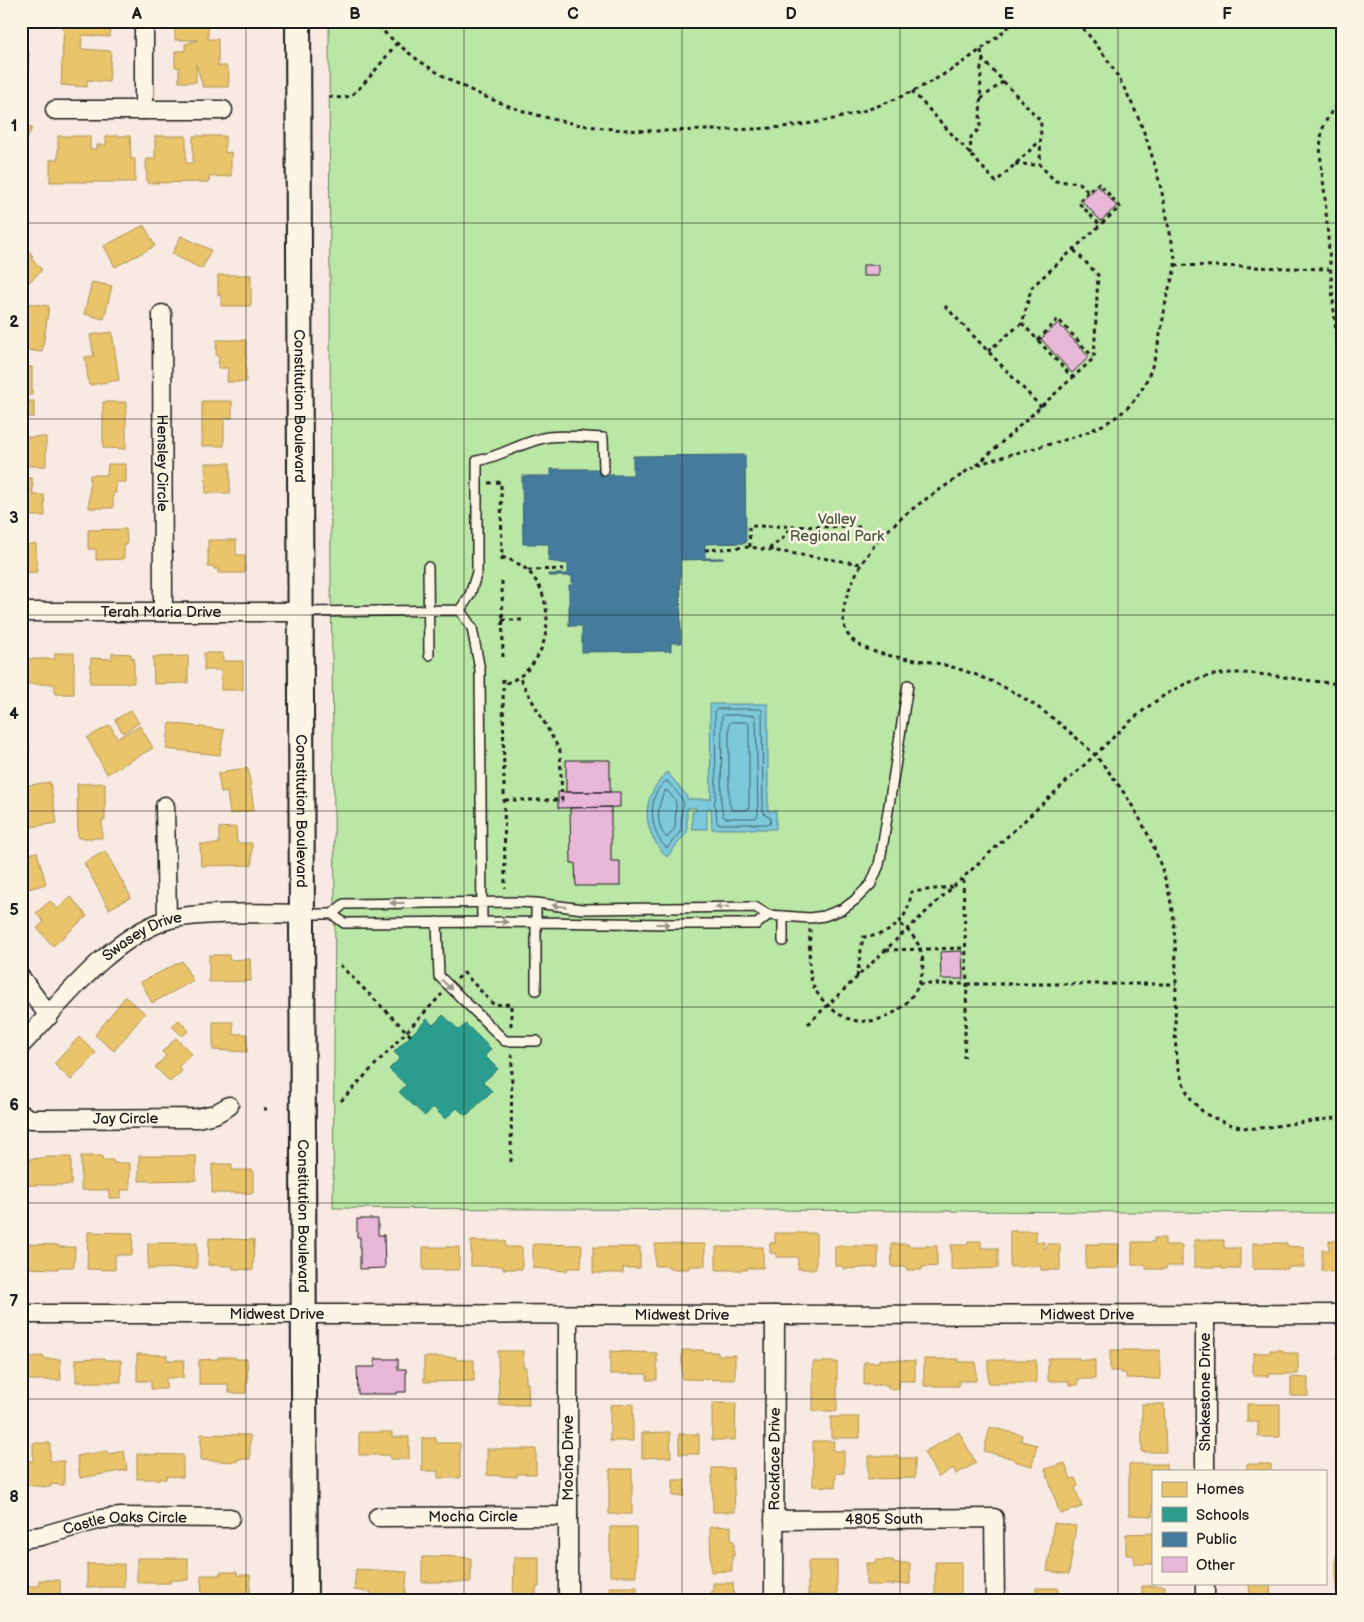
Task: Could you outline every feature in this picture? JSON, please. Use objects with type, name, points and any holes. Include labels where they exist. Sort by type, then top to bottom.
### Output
[{"type":"main road","name":"Constitution Boulevard","points":[[298,21],[305,1601]]},
{"type":"street","points":[[144,21],[144,110]]},
{"type":"street","points":[[56,110],[223,110]]},
{"type":"street","name":"Hensley Circle","points":[[162,314],[163,612]]},
{"type":"street","name":"Terah Maria Drive","points":[[21,612],[300,612]]},
{"type":"street","points":[[165,806],[167,920]]},
{"type":"street","name":"Swasey Drive","points":[[21,1046],[94,968],[117,947],[140,932],[167,920],[214,914],[302,914]]},
{"type":"street","points":[[21,978],[49,1016]]},
{"type":"street","name":"Jay Circle","points":[[21,1114],[30,1119],[197,1118],[215,1114],[230,1106]]},
{"type":"street","name":"Midwest Drive","points":[[21,1314],[775,1316],[1343,1314]]},
{"type":"street","name":"Shakestone Drive","points":[[1205,1314],[1205,1470]]},
{"type":"street","name":"Mocha Drive","points":[[568,1315],[568,1601]]},
{"type":"street","name":"Rockface Drive","points":[[774,1601],[775,1316]]},
{"type":"street","name":"Mocha Circle","points":[[378,1517],[568,1516]]},
{"type":"street","name":"Castle Oaks Circle","points":[[21,1538],[42,1536],[101,1519],[121,1517],[230,1518]]},
{"type":"street","name":"4805 South","points":[[774,1520],[994,1518],[995,1601]]},
{"type":"street","points":[[1205,1584],[1205,1601]]},
{"type":"lane","points":[[460,610],[470,595],[477,572],[477,461],[532,441],[549,437],[604,438],[604,470]]},
{"type":"lane","points":[[428,568],[429,655]]},
{"type":"lane","points":[[300,612],[460,610]]},
{"type":"lane","points":[[460,610],[472,628],[480,670],[482,922]]},
{"type":"lane","points":[[302,914],[332,914],[344,923],[757,924],[768,916],[810,918],[834,913],[855,900],[871,884],[876,874],[884,843],[908,685]]},
{"type":"lane","points":[[536,903],[536,990]]},
{"type":"lane","points":[[332,914],[344,904],[536,903],[583,909],[756,907],[768,916]]},
{"type":"lane","points":[[783,916],[783,941]]},
{"type":"lane","points":[[437,922],[439,976],[505,1041],[537,1041]]},
{"type":"path","points":[[372,21],[397,43],[441,74],[496,101],[549,118],[605,129],[645,130],[761,129],[825,121],[855,113],[884,104],[937,78],[981,50],[1015,21]]},
{"type":"path","points":[[977,466],[1076,436],[1105,424],[1127,408],[1145,385],[1155,361],[1175,264],[1160,182],[1141,124],[1117,73],[1092,38],[1076,21]]},
{"type":"path","points":[[329,97],[343,98],[350,96],[397,43]]},
{"type":"path","points":[[970,155],[971,137],[980,128],[981,67],[983,60],[981,50]]},
{"type":"path","points":[[983,60],[1041,120],[1040,165]]},
{"type":"path","points":[[981,99],[1004,81]]},
{"type":"path","points":[[912,91],[996,182],[1040,141]]},
{"type":"path","points":[[1343,100],[1335,106],[1326,120],[1323,128],[1321,149],[1329,269],[1339,361],[1343,375]]},
{"type":"path","points":[[1014,164],[1040,165],[1055,180],[1080,183],[1088,192]]},
{"type":"path","points":[[988,351],[1022,323],[1031,289],[1120,207],[1098,183],[1078,202],[1100,225]]},
{"type":"path","points":[[1074,250],[1098,275],[1094,358],[977,466],[908,510],[890,528],[861,564],[848,592],[844,614],[846,630],[856,642],[877,652],[940,664],[965,671],[990,680],[1020,695],[1067,728],[1095,755],[1121,786],[1156,851],[1164,874],[1174,922],[1176,1054],[1181,1078],[1192,1100],[1206,1114],[1228,1124],[1247,1129],[1343,1118]]},
{"type":"path","points":[[1175,264],[1329,269]]},
{"type":"path","points":[[945,306],[1040,407]]},
{"type":"path","points":[[1038,340],[1058,319],[1094,358]]},
{"type":"path","points":[[1022,323],[1072,378]]},
{"type":"path","points":[[488,483],[502,482],[502,562]]},
{"type":"path","points":[[750,548],[749,526],[862,527]]},
{"type":"path","points":[[769,549],[782,539],[791,526]]},
{"type":"path","points":[[705,550],[769,549],[861,564]]},
{"type":"path","points":[[502,557],[514,561],[534,577],[541,590],[546,607],[546,635],[536,661],[519,677],[503,684]]},
{"type":"path","points":[[527,570],[568,569]]},
{"type":"path","points":[[502,581],[503,659]]},
{"type":"path","points":[[502,620],[523,620]]},
{"type":"path","points":[[541,620],[546,620]]},
{"type":"path","points":[[808,1024],[827,1004],[1133,718],[1154,702],[1192,680],[1220,674],[1252,674],[1343,684]]},
{"type":"path","points":[[505,800],[562,800],[560,751],[519,677]]},
{"type":"path","points":[[503,679],[506,888]]},
{"type":"path","points":[[963,878],[967,984],[964,1058]]},
{"type":"path","points":[[857,978],[863,937],[885,933],[899,923],[909,906],[911,892],[953,887]]},
{"type":"path","points":[[810,928],[809,963],[811,978],[816,991],[827,1004],[844,1017],[872,1020],[885,1018],[905,1006],[920,984],[923,967],[921,949],[908,929],[899,923]]},
{"type":"path","points":[[886,950],[965,948]]},
{"type":"path","points":[[340,965],[411,1036]]},
{"type":"path","points":[[341,1101],[464,973],[494,1005],[510,1004],[512,1041],[511,1162]]},
{"type":"path","points":[[920,984],[1176,984]]},
{"type":"green space","name":"Valley Regional Park","points":[[329,21],[1343,21],[1343,1213],[333,1208],[335,896],[331,582]]},
{"type":"water","points":[[710,704],[768,704],[768,811],[776,811],[776,829],[712,829],[711,808],[707,808],[707,829],[692,829],[692,812],[696,811],[696,808],[687,808],[687,832],[667,857],[658,847],[648,825],[648,804],[658,782],[667,772],[687,796],[687,799],[711,799]]},
{"type":"building: Homes","points":[[64,21],[111,21],[110,37],[82,35],[81,49],[111,51],[109,82],[87,80],[87,87],[61,85]]},
{"type":"building: Homes","points":[[177,21],[220,21],[220,24],[208,24],[208,39],[218,39],[218,66],[226,66],[229,74],[228,87],[203,87],[196,64],[196,82],[179,82],[179,67],[175,67],[175,51],[185,51],[185,44],[198,40],[175,40],[175,24],[177,24]]},
{"type":"building: Homes","points":[[21,52],[29,52],[27,90],[21,89]]},
{"type":"building: Homes","points":[[21,124],[32,128],[21,153]]},
{"type":"building: Homes","points":[[58,136],[90,136],[90,149],[97,149],[97,145],[106,145],[106,136],[130,136],[131,159],[135,159],[135,182],[50,182],[50,160],[58,159]]},
{"type":"building: Homes","points":[[155,136],[186,136],[186,163],[193,163],[193,136],[225,136],[225,153],[231,152],[231,176],[209,177],[209,182],[147,183],[146,159],[155,159]]},
{"type":"building: Homes","points":[[144,225],[155,246],[115,267],[104,246]]},
{"type":"building: Homes","points":[[181,236],[211,250],[202,269],[172,254]]},
{"type":"building: Homes","points":[[21,243],[42,270],[25,286],[21,282]]},
{"type":"building: Homes","points":[[218,275],[251,275],[251,306],[221,306],[221,295],[218,295]]},
{"type":"building: Homes","points":[[92,282],[112,286],[104,319],[84,314]]},
{"type":"building: Homes","points":[[25,303],[49,306],[42,352],[21,349],[21,330]]},
{"type":"building: Homes","points":[[112,332],[119,380],[89,385],[85,357],[94,356],[90,335]]},
{"type":"building: Homes","points":[[217,340],[246,340],[246,382],[227,382],[228,368],[218,368],[219,356],[216,356]]},
{"type":"building: Homes","points":[[21,367],[32,367],[32,395],[22,395],[22,410]]},
{"type":"building: Homes","points":[[24,401],[34,401],[34,417],[24,417]]},
{"type":"building: Homes","points":[[202,401],[232,401],[232,418],[224,418],[224,446],[202,446]]},
{"type":"building: Homes","points":[[103,402],[126,402],[126,449],[103,448]]},
{"type":"building: Homes","points":[[21,437],[46,437],[46,466],[21,466]]},
{"type":"building: Homes","points":[[205,463],[230,463],[230,493],[206,493]]},
{"type":"building: Homes","points":[[108,464],[126,464],[126,482],[116,482],[116,493],[113,493],[113,508],[89,508],[90,475],[107,475]]},
{"type":"building: Homes","points":[[21,478],[32,478],[33,495],[44,495],[45,516],[26,516],[26,526],[21,526]]},
{"type":"building: Homes","points":[[126,529],[127,545],[124,545],[124,559],[96,560],[96,549],[88,549],[88,530]]},
{"type":"building: Homes","points":[[208,540],[236,540],[236,555],[245,555],[245,573],[218,573],[218,569],[208,567]]},
{"type":"building: Homes","points":[[36,544],[37,572],[21,573],[21,545]]},
{"type":"building: Homes","points":[[55,653],[74,653],[74,694],[55,694],[55,684],[21,684],[21,659],[55,659]]},
{"type":"building: Homes","points":[[112,653],[131,654],[131,658],[134,658],[134,683],[90,683],[91,658],[112,659]]},
{"type":"building: Homes","points":[[204,653],[223,653],[223,661],[243,661],[243,690],[221,690],[221,670],[204,670]]},
{"type":"building: Homes","points":[[188,656],[188,683],[154,684],[153,657]]},
{"type":"building: Homes","points":[[131,710],[139,723],[123,733],[115,720]]},
{"type":"building: Homes","points":[[170,723],[224,730],[220,755],[166,749]]},
{"type":"building: Homes","points":[[110,725],[117,738],[140,726],[153,748],[107,774],[87,738]]},
{"type":"building: Homes","points":[[21,746],[30,749],[21,769]]},
{"type":"building: Homes","points":[[248,768],[254,810],[230,814],[227,792],[221,793],[218,773]]},
{"type":"building: Homes","points":[[50,782],[57,823],[31,827],[24,786]]},
{"type":"building: Homes","points":[[105,783],[105,820],[102,820],[102,838],[78,838],[77,784]]},
{"type":"building: Homes","points":[[236,827],[237,843],[252,843],[252,865],[201,866],[200,844],[219,844],[219,828]]},
{"type":"building: Homes","points":[[105,851],[131,897],[109,909],[84,863]]},
{"type":"building: Homes","points":[[37,852],[46,884],[21,891],[21,856]]},
{"type":"building: Homes","points":[[71,897],[87,916],[53,946],[37,928],[44,922],[36,913],[50,901],[58,909]]},
{"type":"building: Homes","points":[[209,955],[229,955],[229,960],[250,959],[251,981],[209,982]]},
{"type":"building: Homes","points":[[182,961],[193,981],[152,1003],[141,982]]},
{"type":"building: Homes","points":[[125,997],[145,1013],[114,1051],[95,1035]]},
{"type":"building: Homes","points":[[179,1020],[189,1031],[182,1036],[172,1026]]},
{"type":"building: Homes","points":[[213,1022],[233,1022],[233,1034],[247,1034],[247,1052],[213,1050]]},
{"type":"building: Homes","points":[[79,1037],[96,1053],[71,1080],[54,1064]]},
{"type":"building: Homes","points":[[176,1038],[192,1054],[178,1067],[182,1071],[170,1082],[155,1067],[166,1056],[162,1052]]},
{"type":"building: Homes","points":[[81,1156],[102,1156],[102,1160],[113,1160],[113,1163],[130,1163],[130,1190],[121,1190],[121,1198],[109,1198],[109,1190],[81,1190]]},
{"type":"building: Homes","points":[[139,1156],[196,1156],[196,1180],[139,1181]]},
{"type":"building: Homes","points":[[71,1157],[71,1185],[21,1185],[21,1160]]},
{"type":"building: Homes","points":[[212,1164],[232,1164],[232,1170],[253,1170],[253,1193],[212,1193]]},
{"type":"building: Homes","points":[[1010,1231],[1036,1231],[1036,1242],[1044,1242],[1044,1248],[1047,1248],[1047,1244],[1060,1244],[1060,1270],[1041,1270],[1041,1266],[1010,1267]]},
{"type":"building: Homes","points":[[88,1232],[133,1233],[132,1255],[115,1255],[115,1270],[87,1269]]},
{"type":"building: Homes","points":[[775,1233],[816,1233],[816,1269],[798,1269],[798,1257],[776,1257],[776,1253],[770,1253],[770,1243],[775,1243]]},
{"type":"building: Homes","points":[[209,1238],[254,1240],[253,1270],[233,1269],[233,1266],[208,1265]]},
{"type":"building: Homes","points":[[1154,1238],[1165,1238],[1165,1245],[1182,1245],[1182,1266],[1166,1266],[1166,1269],[1146,1269],[1146,1265],[1132,1265],[1132,1242],[1154,1242]]},
{"type":"building: Homes","points":[[1194,1240],[1224,1240],[1224,1248],[1240,1248],[1240,1269],[1194,1267]]},
{"type":"building: Homes","points":[[471,1241],[505,1241],[506,1247],[522,1247],[522,1269],[503,1269],[503,1266],[471,1266]]},
{"type":"building: Homes","points":[[968,1241],[981,1241],[981,1248],[998,1248],[998,1268],[951,1270],[951,1245],[968,1245]]},
{"type":"building: Homes","points":[[1329,1241],[1343,1241],[1343,1273],[1322,1271],[1322,1250],[1329,1250]]},
{"type":"building: Homes","points":[[148,1243],[197,1243],[197,1268],[148,1269]]},
{"type":"building: Homes","points":[[1253,1243],[1287,1243],[1287,1246],[1304,1247],[1304,1267],[1253,1269]]},
{"type":"building: Homes","points":[[27,1244],[75,1247],[74,1267],[58,1267],[58,1269],[27,1268]]},
{"type":"building: Homes","points":[[533,1244],[582,1245],[581,1268],[567,1268],[567,1271],[533,1268]]},
{"type":"building: Homes","points":[[655,1244],[705,1244],[705,1266],[689,1266],[689,1269],[669,1269],[669,1266],[655,1266]]},
{"type":"building: Homes","points":[[891,1244],[937,1246],[937,1266],[922,1267],[922,1270],[892,1267]]},
{"type":"building: Homes","points":[[1086,1244],[1119,1244],[1118,1268],[1086,1268]]},
{"type":"building: Homes","points":[[835,1246],[878,1246],[878,1267],[843,1269],[843,1266],[835,1266]]},
{"type":"building: Homes","points":[[423,1247],[459,1247],[459,1270],[423,1270]]},
{"type":"building: Homes","points":[[593,1247],[640,1247],[640,1268],[623,1268],[623,1273],[593,1273]]},
{"type":"building: Homes","points":[[716,1247],[763,1247],[763,1268],[716,1270]]},
{"type":"building: Homes","points":[[682,1350],[703,1350],[704,1352],[718,1352],[718,1355],[735,1355],[735,1380],[682,1379]]},
{"type":"building: Homes","points":[[1110,1350],[1160,1350],[1160,1379],[1126,1378],[1126,1373],[1110,1371]]},
{"type":"building: Homes","points":[[1270,1350],[1283,1350],[1283,1353],[1298,1353],[1298,1374],[1253,1376],[1253,1353],[1270,1353]]},
{"type":"building: Homes","points":[[498,1351],[523,1351],[523,1367],[526,1367],[529,1405],[499,1405]]},
{"type":"building: Homes","points":[[610,1351],[657,1353],[657,1380],[647,1380],[647,1374],[610,1374]]},
{"type":"building: Homes","points":[[137,1354],[167,1355],[167,1360],[184,1360],[183,1378],[166,1378],[166,1389],[151,1389],[151,1381],[137,1381]]},
{"type":"building: Homes","points":[[1337,1355],[1343,1355],[1343,1386],[1338,1386]]},
{"type":"building: Homes","points":[[44,1356],[44,1359],[60,1359],[61,1380],[21,1380],[21,1357]]},
{"type":"building: Homes","points":[[218,1357],[247,1359],[248,1383],[246,1383],[246,1393],[229,1393],[228,1384],[199,1384],[199,1360],[218,1359]]},
{"type":"building: Homes","points":[[424,1357],[456,1357],[456,1360],[474,1360],[474,1381],[424,1382]]},
{"type":"building: Homes","points":[[105,1358],[105,1360],[121,1360],[121,1382],[76,1382],[76,1359]]},
{"type":"building: Homes","points":[[1048,1358],[1095,1360],[1095,1379],[1078,1379],[1078,1385],[1069,1385],[1069,1381],[1048,1381]]},
{"type":"building: Homes","points":[[879,1359],[915,1361],[915,1381],[899,1381],[899,1389],[888,1389],[888,1385],[864,1385],[864,1362],[879,1362]]},
{"type":"building: Homes","points":[[924,1359],[959,1359],[959,1362],[976,1362],[976,1381],[959,1381],[959,1386],[924,1386]]},
{"type":"building: Homes","points":[[988,1360],[1036,1360],[1036,1383],[988,1383]]},
{"type":"building: Homes","points":[[813,1362],[837,1362],[837,1411],[813,1411]]},
{"type":"building: Homes","points":[[1291,1377],[1308,1378],[1308,1396],[1291,1396]]},
{"type":"building: Homes","points":[[1338,1401],[1343,1401],[1343,1432],[1337,1432]]},
{"type":"building: Homes","points":[[712,1403],[736,1403],[735,1440],[712,1440]]},
{"type":"building: Homes","points":[[633,1404],[633,1441],[610,1441],[610,1405]]},
{"type":"building: Homes","points":[[1142,1404],[1164,1404],[1166,1452],[1142,1452]]},
{"type":"building: Homes","points":[[1247,1404],[1280,1404],[1280,1437],[1258,1437],[1258,1422],[1247,1422]]},
{"type":"building: Homes","points":[[831,1417],[859,1417],[860,1438],[831,1438]]},
{"type":"building: Homes","points":[[990,1427],[1022,1435],[1021,1441],[1037,1445],[1032,1466],[984,1451]]},
{"type":"building: Homes","points":[[359,1432],[392,1432],[392,1437],[409,1437],[409,1459],[390,1459],[390,1455],[359,1455]]},
{"type":"building: Homes","points":[[670,1432],[671,1457],[642,1458],[642,1433]]},
{"type":"building: Homes","points":[[959,1432],[976,1463],[956,1474],[953,1468],[938,1477],[924,1452]]},
{"type":"building: Homes","points":[[201,1434],[250,1435],[250,1459],[237,1459],[237,1462],[201,1460]]},
{"type":"building: Homes","points":[[679,1434],[699,1434],[699,1454],[679,1454]]},
{"type":"building: Homes","points":[[422,1438],[436,1438],[436,1443],[460,1443],[460,1478],[438,1478],[438,1471],[422,1471]]},
{"type":"building: Homes","points":[[813,1441],[834,1441],[833,1451],[844,1451],[844,1473],[836,1473],[835,1487],[813,1486]]},
{"type":"building: Homes","points":[[33,1443],[50,1443],[50,1461],[64,1461],[64,1485],[51,1484],[51,1487],[21,1485],[21,1461],[33,1461]]},
{"type":"building: Homes","points":[[487,1449],[536,1449],[536,1474],[517,1474],[517,1477],[487,1475]]},
{"type":"building: Homes","points":[[107,1451],[108,1454],[124,1451],[127,1470],[80,1478],[77,1456]]},
{"type":"building: Homes","points":[[1336,1453],[1343,1453],[1343,1490],[1336,1490]]},
{"type":"building: Homes","points":[[137,1454],[183,1455],[183,1477],[166,1476],[166,1479],[137,1479]]},
{"type":"building: Homes","points":[[868,1456],[915,1458],[915,1478],[868,1479]]},
{"type":"building: Homes","points":[[1065,1463],[1071,1479],[1075,1478],[1078,1486],[1075,1488],[1082,1507],[1060,1514],[1045,1469]]},
{"type":"building: Homes","points":[[1129,1464],[1166,1464],[1166,1470],[1152,1470],[1152,1516],[1129,1515]]},
{"type":"building: Homes","points":[[1247,1464],[1271,1464],[1271,1470],[1247,1470]]},
{"type":"building: Homes","points":[[712,1468],[733,1468],[735,1512],[713,1512]]},
{"type":"building: Homes","points":[[610,1469],[632,1469],[632,1514],[609,1514]]},
{"type":"building: Homes","points":[[673,1480],[685,1480],[684,1496],[673,1496]]},
{"type":"building: Homes","points":[[1340,1509],[1343,1509],[1343,1539],[1340,1540]]},
{"type":"building: Homes","points":[[1054,1523],[1076,1526],[1069,1574],[1047,1571]]},
{"type":"building: Homes","points":[[731,1526],[731,1541],[734,1541],[732,1571],[711,1572],[710,1527]]},
{"type":"building: Homes","points":[[610,1527],[636,1527],[636,1576],[610,1576]]},
{"type":"building: Homes","points":[[1152,1533],[1152,1564],[1134,1564],[1134,1555],[1126,1555],[1126,1534]]},
{"type":"building: Homes","points":[[1336,1555],[1343,1555],[1343,1592],[1336,1592]]},
{"type":"building: Homes","points":[[422,1557],[471,1558],[471,1582],[422,1582]]},
{"type":"building: Homes","points":[[514,1557],[539,1557],[539,1587],[536,1587],[536,1601],[513,1601]]},
{"type":"building: Homes","points":[[137,1558],[188,1558],[188,1580],[170,1580],[170,1583],[137,1583]]},
{"type":"building: Homes","points":[[875,1560],[893,1560],[894,1563],[910,1563],[910,1584],[866,1585],[866,1563],[875,1563]]},
{"type":"building: Homes","points":[[808,1561],[837,1561],[837,1596],[808,1595]]},
{"type":"building: Homes","points":[[935,1562],[961,1562],[961,1601],[935,1601]]},
{"type":"building: Homes","points":[[87,1564],[124,1564],[124,1587],[87,1587]]},
{"type":"building: Homes","points":[[356,1569],[407,1572],[405,1597],[371,1595],[371,1592],[354,1590]]},
{"type":"building: Homes","points":[[220,1572],[237,1572],[237,1575],[250,1575],[250,1599],[202,1599],[201,1575],[220,1575]]},
{"type":"building: Homes","points":[[39,1580],[60,1580],[60,1601],[21,1601],[21,1586],[39,1586]]},
{"type":"building: Homes","points":[[713,1583],[733,1583],[734,1601],[699,1601],[711,1599]]},
{"type":"building: Homes","points":[[1249,1584],[1270,1584],[1271,1601],[1250,1601]]},
{"type":"building: Homes","points":[[1142,1586],[1165,1586],[1165,1601],[1142,1601]]},
{"type":"building: Homes","points":[[609,1587],[637,1587],[637,1601],[609,1601]]},
{"type":"building: Homes","points":[[1036,1588],[1058,1588],[1058,1601],[1036,1601]]},
{"type":"building: Homes","points":[[813,1596],[833,1596],[833,1601],[813,1601]]},
{"type":"building: Schools","points":[[443,1015],[459,1030],[466,1024],[491,1049],[485,1056],[498,1069],[483,1082],[492,1091],[466,1116],[457,1108],[445,1119],[433,1107],[425,1116],[399,1092],[406,1085],[389,1069],[400,1058],[394,1052],[427,1019],[433,1025]]},
{"type":"building: Public","points":[[745,455],[746,543],[705,544],[705,558],[723,559],[680,560],[681,643],[671,643],[671,651],[582,652],[582,626],[569,626],[569,585],[572,585],[572,576],[548,576],[548,574],[568,574],[568,564],[548,561],[549,544],[523,544],[522,476],[551,476],[551,469],[599,469],[599,475],[633,475],[633,456]]},
{"type":"building: Other","points":[[1098,186],[1117,206],[1101,221],[1082,201]]},
{"type":"building: Other","points":[[863,265],[879,265],[879,276],[863,276]]},
{"type":"building: Other","points":[[1058,323],[1089,357],[1072,373],[1041,339]]},
{"type":"building: Other","points":[[566,760],[610,760],[610,792],[566,792]]},
{"type":"building: Other","points":[[558,792],[620,792],[620,807],[558,808]]},
{"type":"building: Other","points":[[611,807],[611,861],[620,861],[620,886],[576,886],[575,863],[571,863],[570,808]]},
{"type":"building: Other","points":[[962,951],[963,979],[941,979],[940,952]]},
{"type":"building: Other","points":[[357,1219],[378,1219],[378,1235],[384,1235],[385,1268],[360,1269],[360,1237],[357,1237]]},
{"type":"building: Other","points":[[375,1359],[398,1359],[398,1369],[406,1369],[406,1392],[397,1392],[397,1394],[358,1394],[357,1367],[375,1367]]}]
